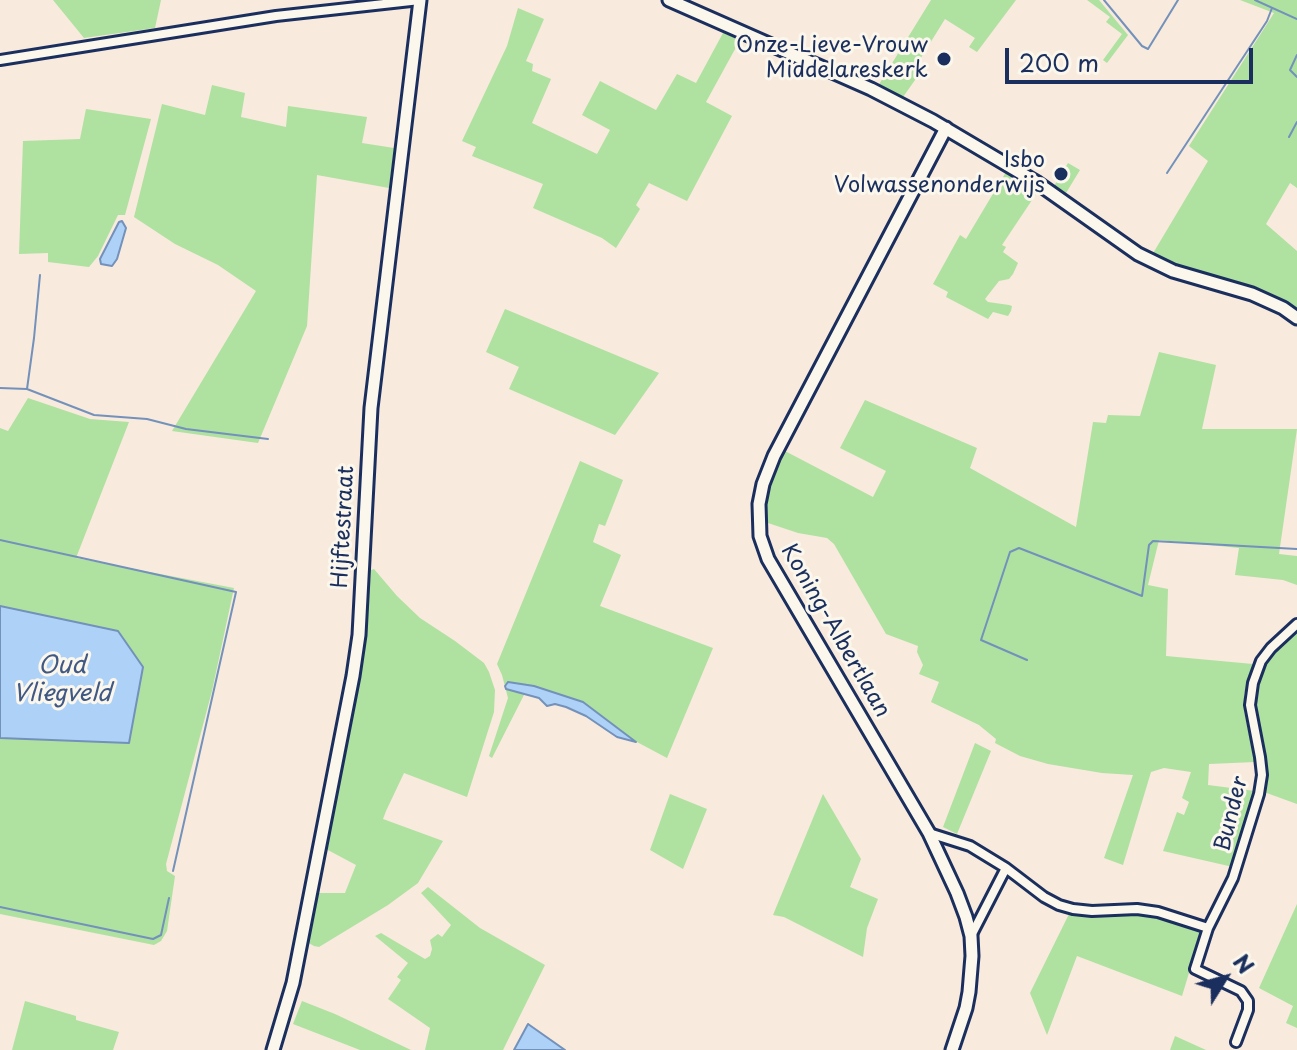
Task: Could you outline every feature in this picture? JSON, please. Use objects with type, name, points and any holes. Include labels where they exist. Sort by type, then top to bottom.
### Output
[{"type":"street","points":[[0,60],[276,16],[420,0]]},
{"type":"street","name":"Hijftestraat","points":[[273,1050],[293,983],[359,635],[371,408],[420,0]]},
{"type":"street","points":[[669,0],[871,89],[946,128],[1036,182],[1138,254],[1173,271],[1252,294],[1297,318]]},
{"type":"street","name":"Koning-Albertlaan","points":[[946,128],[774,456],[759,504],[760,536],[768,559],[929,833],[957,893],[971,936],[972,956],[966,1008],[952,1050]]},
{"type":"street","name":"Bunder","points":[[1236,1042],[1248,1010],[1248,1001],[1241,991],[1195,969],[1208,928],[1233,878],[1259,794],[1262,775],[1250,705],[1253,683],[1261,661],[1297,624]]},
{"type":"street","points":[[929,833],[970,846],[1059,905],[1092,911],[1137,909],[1158,912],[1208,928]]},
{"type":"street","points":[[971,936],[1006,868]]},
{"type":"green space","points":[[53,0],[161,0],[155,28],[84,38]]},
{"type":"green space","points":[[931,0],[1016,0],[977,52],[969,47],[975,38],[945,19],[914,69],[920,73],[903,97],[878,86]]},
{"type":"green space","points":[[1087,0],[1099,0],[1128,35],[1107,63],[1103,60],[1122,34],[1106,22],[1110,17]]},
{"type":"green space","points":[[1240,0],[1297,0],[1297,188],[1290,183],[1266,224],[1297,251],[1297,308],[1256,290],[1152,255],[1208,161],[1189,146],[1274,13]]},
{"type":"green space","points":[[518,8],[544,19],[526,61],[533,64],[532,71],[551,79],[532,123],[597,154],[610,130],[582,115],[600,81],[656,110],[677,74],[696,83],[723,33],[740,40],[706,102],[732,116],[687,201],[649,183],[636,205],[640,209],[616,248],[602,238],[533,208],[543,184],[472,156],[476,147],[462,141],[507,46]]},
{"type":"green space","points":[[212,85],[245,93],[241,117],[286,127],[288,106],[367,117],[362,143],[394,148],[389,188],[317,175],[307,326],[258,443],[172,431],[256,291],[218,265],[175,244],[134,217],[162,104],[205,115]]},
{"type":"green space","points":[[86,109],[151,119],[125,215],[118,215],[98,256],[89,267],[48,262],[48,253],[19,254],[23,141],[80,139]]},
{"type":"green space","points":[[1068,163],[1080,170],[1066,193],[1054,186]]},
{"type":"green space","points":[[1006,172],[1038,191],[1002,245],[1006,247],[1003,252],[1018,263],[1013,274],[1009,279],[999,281],[985,299],[1012,306],[1011,311],[1008,316],[993,312],[988,319],[946,297],[948,292],[933,284],[960,235],[966,239]]},
{"type":"green space","points":[[505,309],[659,373],[615,435],[509,389],[519,367],[486,352]]},
{"type":"green space","points":[[1159,352],[1216,365],[1202,429],[1297,429],[1279,554],[1297,556],[1297,585],[1283,580],[1235,575],[1239,548],[1159,540],[1148,585],[1168,589],[1166,656],[1253,664],[1244,695],[1244,711],[1255,762],[1209,764],[1208,785],[1255,791],[1233,867],[1163,851],[1177,812],[1184,815],[1189,802],[1182,798],[1191,772],[1164,768],[1151,772],[1123,865],[1104,858],[1133,775],[1048,764],[1020,756],[995,743],[996,739],[979,725],[931,702],[939,682],[919,674],[923,665],[917,652],[918,646],[886,634],[834,544],[827,538],[798,533],[765,522],[765,501],[783,450],[873,497],[886,471],[840,448],[865,400],[977,448],[970,468],[1076,527],[1093,422],[1106,423],[1108,415],[1140,416]]},
{"type":"green space","points":[[28,398],[90,419],[129,422],[76,558],[234,588],[212,691],[166,864],[167,871],[175,876],[167,931],[161,941],[154,945],[0,914],[0,738],[129,743],[118,631],[0,606],[0,428],[8,431]]},
{"type":"green space","points":[[580,461],[623,480],[605,526],[599,524],[593,542],[621,555],[600,606],[713,648],[667,758],[575,709],[526,691],[492,758],[489,756],[508,698],[497,664]]},
{"type":"green space","points":[[374,569],[420,618],[484,663],[495,690],[494,712],[467,797],[404,773],[386,811],[383,819],[443,841],[418,883],[319,947],[307,942],[317,893],[345,893],[356,865],[326,849],[363,656],[371,570]]},
{"type":"green space","points":[[1297,631],[1297,804],[1264,792],[1266,761],[1254,695],[1265,665]]},
{"type":"green space","points":[[975,743],[991,751],[957,834],[943,827]]},
{"type":"green space","points":[[670,794],[707,809],[683,869],[650,850]]},
{"type":"green space","points":[[823,794],[861,859],[850,887],[878,899],[867,928],[863,957],[784,917],[773,915]]},
{"type":"green space","points":[[428,887],[480,928],[545,965],[503,1050],[425,1050],[430,1028],[388,999],[401,980],[397,977],[408,963],[375,936],[381,933],[425,959],[432,949],[430,940],[438,934],[442,937],[451,925],[421,893]]},
{"type":"green space","points":[[1297,904],[1297,1028],[1286,1023],[1293,1006],[1259,988]]},
{"type":"green space","points":[[1143,913],[1202,930],[1182,996],[1077,956],[1047,1035],[1030,993],[1069,914]]},
{"type":"green space","points":[[25,1001],[119,1032],[113,1050],[12,1050]]},
{"type":"green space","points":[[302,1001],[411,1050],[360,1050],[293,1024]]},
{"type":"green space","points":[[1175,1036],[1206,1050],[1170,1050]]},
{"type":"water","points":[[122,221],[126,228],[117,259],[112,266],[101,264],[100,259]]},
{"type":"water","name":"Oud Vliegveld","points":[[0,606],[118,631],[143,667],[129,743],[0,738]]},
{"type":"water","points":[[508,682],[534,686],[583,702],[636,742],[617,737],[566,707],[555,704],[547,706],[539,698],[506,689]]},
{"type":"water","points":[[528,1024],[565,1050],[514,1050]]},
{"type":"waterway","points":[[1104,0],[1142,46],[1148,49],[1178,0]]},
{"type":"waterway","points":[[1255,0],[1297,19]]},
{"type":"waterway","points":[[1167,173],[1267,21],[1272,8]]},
{"type":"waterway","points":[[1297,55],[1290,70],[1297,77]]},
{"type":"waterway","points":[[1289,137],[1297,122]]},
{"type":"waterway","points":[[27,389],[40,275]]},
{"type":"waterway","points":[[0,388],[27,389],[94,415],[147,419],[186,429],[268,439]]},
{"type":"waterway","points":[[0,540],[236,592],[173,871]]},
{"type":"waterway","points":[[1027,660],[981,640],[1010,552],[1019,548],[1142,596],[1149,545],[1153,541],[1297,549]]},
{"type":"waterway","points":[[0,907],[153,939],[161,935],[169,898]]},
{"type":"place","name":"Onze-Lieve-Vrouw Middelareskerk","points":[[944,59]]},
{"type":"place","name":"Isbo Volwassenonderwijs","points":[[1061,174]]}]
